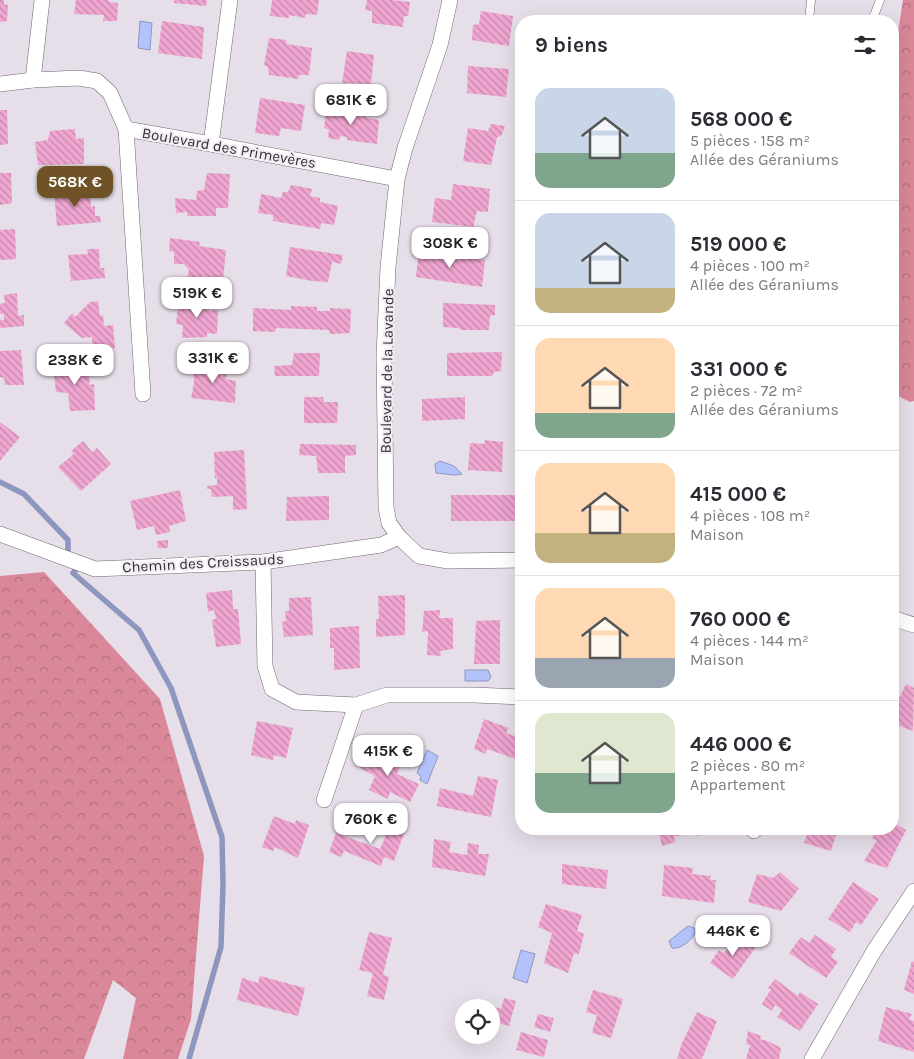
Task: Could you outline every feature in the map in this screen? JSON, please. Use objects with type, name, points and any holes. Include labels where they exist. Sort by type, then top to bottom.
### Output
[{"type":"street","points":[[33,80],[42,0]]},
{"type":"street","points":[[212,144],[230,0]]},
{"type":"street","name":"Boulevard de la Lavande","points":[[399,537],[389,523],[386,506],[384,355],[388,267],[396,179],[440,45],[450,0]]},
{"type":"street","name":"Boulevard des Primevères","points":[[0,84],[79,78],[97,81],[110,93],[126,129],[396,179]]},
{"type":"street","points":[[126,129],[143,394]]},
{"type":"street","name":"Chemin des Creissauds","points":[[0,534],[95,569],[263,562],[381,545],[399,537]]},
{"type":"street","points":[[399,537],[418,556],[448,561],[515,560]]},
{"type":"street","points":[[263,562],[265,666],[272,689],[296,702],[356,705],[387,695],[515,697]]},
{"type":"street","points":[[899,620],[914,625]]},
{"type":"street","points":[[324,800],[356,705]]},
{"type":"street","points":[[812,1059],[874,951],[914,891]]},
{"type":"lane","points":[[810,15],[811,0]]},
{"type":"lane","points":[[874,15],[880,0]]},
{"type":"green space","points":[[903,0],[914,0],[914,401],[910,402],[899,396],[899,26]]},
{"type":"green space","points":[[44,572],[160,699],[204,856],[191,1019],[178,1059],[123,1059],[136,998],[113,980],[84,1059],[0,1059],[0,576]]},
{"type":"water","points":[[140,21],[152,23],[150,50],[138,48]]},
{"type":"water","points":[[440,461],[454,466],[462,474],[436,473],[435,464]]},
{"type":"water","points":[[465,670],[488,670],[491,677],[488,681],[465,681]]},
{"type":"water","points":[[427,750],[438,756],[427,784],[420,780],[421,776],[417,773]]},
{"type":"water","points":[[688,926],[696,931],[692,937],[683,946],[672,948],[669,941]]},
{"type":"water","points":[[521,950],[535,954],[527,983],[513,978]]},
{"type":"building","points":[[0,0],[4,0],[4,5],[8,4],[7,21],[0,22]]},
{"type":"building","points":[[76,0],[109,0],[109,2],[118,3],[117,21],[103,21],[104,15],[74,14]]},
{"type":"building","points":[[174,0],[207,0],[206,6],[174,3]]},
{"type":"building","points":[[272,0],[319,0],[317,15],[306,14],[305,18],[289,15],[289,18],[270,16]]},
{"type":"building","points":[[367,0],[410,2],[408,16],[404,16],[403,27],[372,23],[372,11],[365,10]]},
{"type":"building","points":[[481,11],[513,16],[509,46],[472,40],[473,25],[479,24]]},
{"type":"building","points":[[162,21],[204,27],[202,59],[158,53]]},
{"type":"building","points":[[269,38],[286,40],[287,44],[312,48],[309,75],[299,75],[298,79],[269,75],[268,67],[264,65]]},
{"type":"building","points":[[347,51],[374,55],[371,84],[342,83]]},
{"type":"building","points":[[468,66],[509,69],[506,97],[467,93]]},
{"type":"building","points":[[260,98],[305,105],[301,131],[281,128],[279,136],[255,133]]},
{"type":"building","points":[[327,107],[365,112],[366,118],[379,120],[377,144],[347,140],[347,137],[340,136],[339,140],[328,138],[329,130],[324,128]]},
{"type":"building","points":[[0,110],[7,110],[8,144],[0,145]]},
{"type":"building","points":[[491,124],[505,126],[501,136],[497,137],[491,165],[463,161],[468,128],[488,131]]},
{"type":"building","points":[[75,129],[76,139],[84,138],[84,164],[38,165],[35,142],[48,140],[50,131]]},
{"type":"building","points":[[0,173],[11,173],[12,203],[0,205]]},
{"type":"building","points":[[207,173],[230,174],[228,208],[216,208],[216,216],[187,216],[187,212],[176,213],[175,198],[196,200],[197,191],[204,190]]},
{"type":"building","points":[[453,184],[490,189],[488,212],[477,211],[473,227],[432,222],[435,198],[451,200]]},
{"type":"building","points":[[291,185],[312,189],[310,196],[320,198],[320,202],[338,206],[334,225],[321,223],[320,229],[273,221],[273,215],[258,213],[261,194],[281,198],[283,192],[288,192]]},
{"type":"building","points":[[90,190],[91,207],[95,206],[95,216],[100,216],[101,222],[57,226],[54,193]]},
{"type":"building","points":[[15,229],[16,259],[0,260],[0,230]]},
{"type":"building","points":[[170,238],[200,242],[199,246],[226,250],[223,280],[202,276],[202,281],[187,278],[189,270],[184,264],[174,264],[174,252],[169,251]]},
{"type":"building","points":[[290,247],[343,255],[341,264],[332,262],[328,282],[286,276]]},
{"type":"building","points":[[87,249],[99,249],[100,268],[104,268],[105,278],[71,281],[68,255],[88,254]]},
{"type":"building","points":[[419,251],[448,254],[449,257],[485,260],[482,287],[416,277]]},
{"type":"building","points":[[17,293],[18,316],[24,315],[24,326],[0,328],[0,320],[4,320],[4,314],[0,314],[0,304],[5,303],[4,295]]},
{"type":"building","points":[[182,298],[195,298],[196,302],[209,303],[209,311],[218,310],[217,334],[207,333],[207,337],[182,338],[183,325],[176,324],[178,307],[182,307]]},
{"type":"building","points":[[98,301],[100,316],[103,315],[104,326],[113,325],[115,348],[93,350],[92,337],[82,338],[64,323],[72,313],[75,317],[90,302]]},
{"type":"building","points":[[443,303],[495,305],[495,315],[490,316],[489,330],[461,330],[459,328],[443,327]]},
{"type":"building","points":[[291,306],[317,307],[317,311],[330,311],[330,308],[351,309],[350,333],[330,334],[329,330],[276,328],[275,332],[253,331],[253,308],[291,310]]},
{"type":"building","points":[[21,350],[24,385],[5,385],[4,378],[0,377],[0,351]]},
{"type":"building","points":[[502,352],[501,371],[494,372],[492,376],[447,376],[447,353]]},
{"type":"building","points":[[294,353],[320,353],[319,376],[275,376],[274,366],[292,365]]},
{"type":"building","points":[[193,363],[215,367],[214,363],[227,365],[226,379],[236,381],[235,403],[191,398],[194,383]]},
{"type":"building","points":[[85,364],[85,371],[90,371],[89,385],[94,384],[95,410],[70,411],[68,393],[56,392],[53,366]]},
{"type":"building","points":[[304,397],[323,397],[324,402],[338,402],[337,423],[304,423]]},
{"type":"building","points":[[465,397],[465,419],[422,421],[422,399]]},
{"type":"building","points":[[0,422],[20,437],[0,461]]},
{"type":"building","points":[[485,440],[503,442],[502,472],[468,470],[470,443],[484,444]]},
{"type":"building","points":[[83,441],[92,452],[97,448],[111,464],[81,491],[58,467],[74,454],[71,451]]},
{"type":"building","points":[[300,444],[356,445],[356,455],[345,456],[345,473],[318,473],[316,456],[299,455]]},
{"type":"building","points":[[244,450],[247,509],[233,510],[233,496],[212,497],[211,489],[207,489],[207,486],[217,485],[214,452]]},
{"type":"building","points":[[180,490],[186,521],[169,526],[170,532],[156,535],[154,526],[137,530],[130,501]]},
{"type":"building","points":[[451,495],[515,495],[515,521],[451,521]]},
{"type":"building","points":[[329,496],[329,520],[286,521],[287,497]]},
{"type":"building","points":[[168,540],[168,548],[158,548],[157,541]]},
{"type":"building","points":[[232,590],[233,609],[238,609],[241,644],[216,647],[212,620],[216,619],[214,610],[208,612],[206,593]]},
{"type":"building","points":[[405,595],[405,635],[376,637],[376,619],[379,619],[378,596]]},
{"type":"building","points":[[311,597],[313,635],[284,637],[282,622],[286,621],[285,611],[289,611],[289,598]]},
{"type":"building","points":[[440,610],[439,618],[453,618],[453,649],[440,651],[441,656],[427,655],[428,631],[422,632],[424,611]]},
{"type":"building","points":[[500,620],[500,664],[474,664],[476,621]]},
{"type":"building","points":[[359,626],[360,668],[334,670],[334,648],[330,648],[330,628]]},
{"type":"building","points":[[906,684],[914,688],[913,731],[899,726],[899,698]]},
{"type":"building","points":[[484,719],[509,728],[506,733],[515,736],[515,759],[487,749],[486,754],[474,749]]},
{"type":"building","points":[[257,721],[293,728],[286,758],[274,755],[273,760],[251,755]]},
{"type":"building","points":[[408,735],[419,740],[411,756],[401,753]]},
{"type":"building","points":[[367,750],[380,758],[383,753],[402,761],[397,774],[419,784],[410,802],[390,792],[388,799],[369,790],[375,776],[360,768]]},
{"type":"building","points":[[478,776],[498,780],[491,817],[437,806],[440,788],[473,796]]},
{"type":"building","points":[[274,816],[295,824],[296,820],[309,825],[298,858],[275,847],[273,851],[262,847]]},
{"type":"building","points":[[383,820],[406,828],[394,861],[384,857],[381,866],[344,851],[341,857],[329,852],[336,833],[380,849],[387,833],[380,831]]},
{"type":"building","points":[[899,826],[906,830],[887,868],[864,861],[877,840],[872,839],[874,835],[899,835]]},
{"type":"building","points":[[659,835],[682,835],[674,837],[675,842],[662,846]]},
{"type":"building","points":[[807,835],[836,835],[831,851],[804,843]]},
{"type":"building","points":[[434,839],[451,842],[449,852],[467,855],[468,843],[479,845],[478,854],[489,854],[485,876],[432,867]]},
{"type":"building","points":[[562,864],[608,870],[606,889],[562,884]]},
{"type":"building","points":[[664,865],[693,868],[692,874],[711,876],[710,880],[716,880],[714,903],[662,896]]},
{"type":"building","points":[[780,872],[799,889],[781,911],[748,902],[757,874],[773,878]]},
{"type":"building","points":[[853,882],[879,899],[861,925],[856,922],[850,932],[828,919]]},
{"type":"building","points":[[546,904],[582,915],[577,931],[584,934],[579,954],[574,953],[568,973],[544,963],[552,933],[538,927]]},
{"type":"building","points":[[369,932],[392,938],[383,975],[389,977],[384,1000],[367,996],[373,973],[359,970]]},
{"type":"building","points":[[815,935],[836,949],[831,957],[838,962],[826,978],[789,953],[801,937],[809,943]]},
{"type":"building","points":[[738,936],[755,948],[733,979],[710,963],[719,950],[724,953]]},
{"type":"building","points":[[912,961],[914,962],[914,994],[904,990]]},
{"type":"building","points":[[260,976],[305,988],[298,1016],[237,1000],[242,978],[258,983]]},
{"type":"building","points":[[775,979],[798,996],[800,992],[818,1004],[800,1031],[777,1017],[782,1010],[775,1005],[772,1011],[762,1004],[771,989],[768,988]]},
{"type":"building","points":[[593,990],[623,999],[611,1038],[592,1033],[597,1015],[586,1012]]},
{"type":"building","points":[[504,998],[516,1001],[509,1026],[500,1024]]},
{"type":"building","points":[[886,1007],[912,1014],[909,1019],[914,1021],[914,1052],[878,1041]]},
{"type":"building","points":[[697,1012],[717,1021],[702,1059],[677,1059],[682,1043]]},
{"type":"building","points":[[538,1014],[554,1018],[550,1032],[534,1027]]},
{"type":"building","points":[[748,1031],[761,1036],[760,1039],[781,1048],[779,1059],[746,1059],[750,1045],[746,1044]]},
{"type":"building","points":[[521,1032],[548,1040],[544,1057],[516,1050]]},
{"type":"waterway","points":[[0,482],[24,494],[68,540],[68,551]]},
{"type":"waterway","points":[[78,567],[73,573],[139,630],[171,688],[222,837],[221,947],[189,1059]]}]
